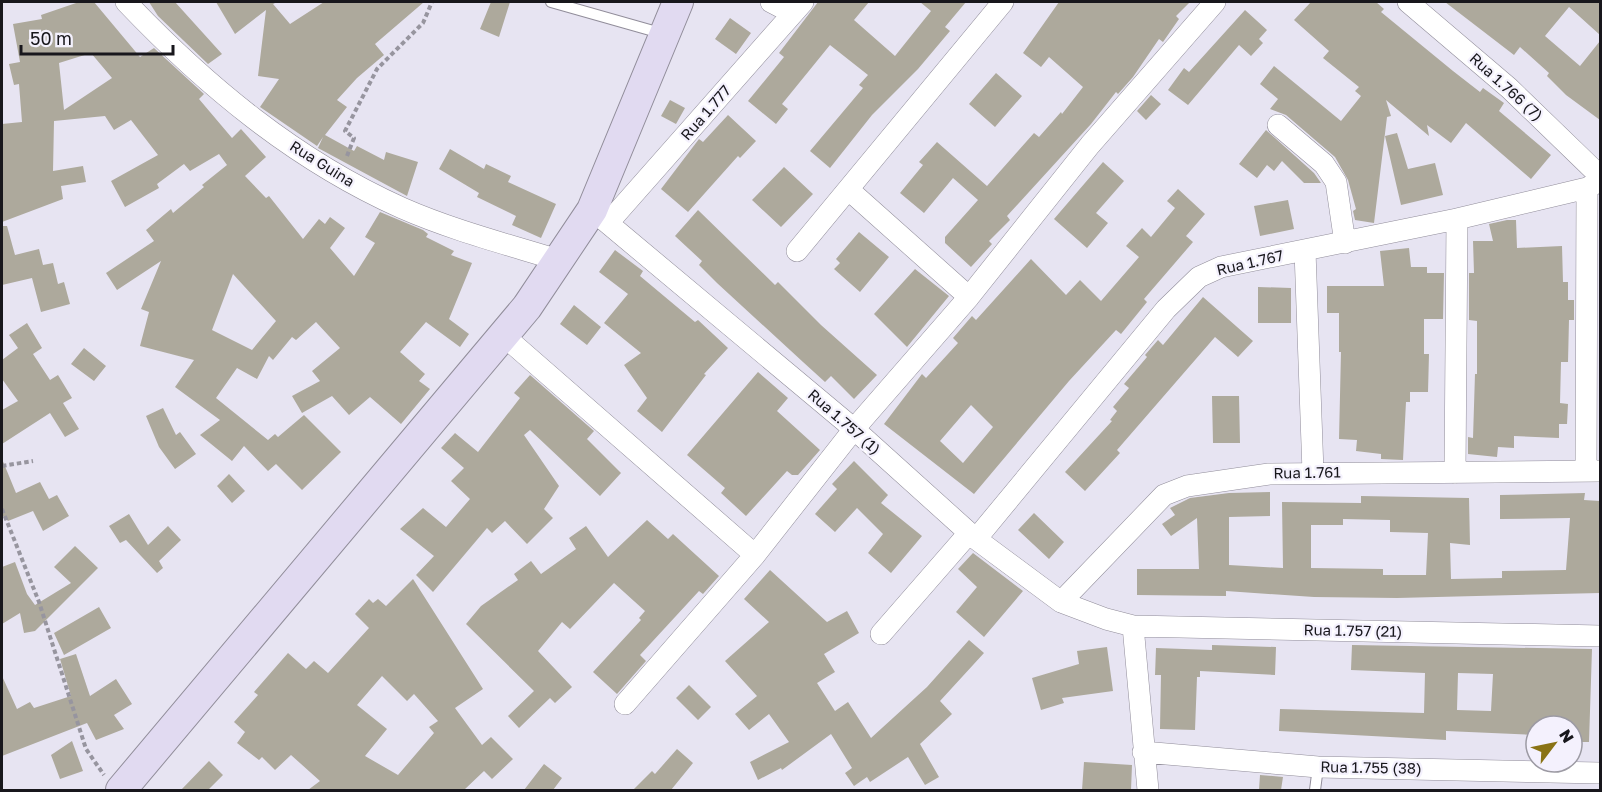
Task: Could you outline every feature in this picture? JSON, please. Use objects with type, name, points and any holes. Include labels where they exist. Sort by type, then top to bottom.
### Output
[{"type":"street","name":"Rua Guina","points":[[126,2],[192,68],[262,126],[338,176],[403,209],[558,260]]},
{"type":"street","points":[[115,786],[504,336],[558,260],[600,217],[664,34],[678,2]]},
{"type":"street","points":[[771,2],[797,8]]},
{"type":"street","points":[[796,251],[1003,2]]},
{"type":"street","points":[[626,704],[755,555],[854,429],[969,297],[1090,145],[1215,2]]},
{"type":"street","name":"Rua 1.766 (7)","points":[[1408,2],[1509,88],[1596,181]]},
{"type":"street","name":"Rua 1.777","points":[[600,217],[797,8]]},
{"type":"street","points":[[1278,125],[1324,164],[1336,182],[1345,243]]},
{"type":"street","points":[[1593,471],[1596,181]]},
{"type":"street","name":"Rua 1.767","points":[[881,634],[973,536],[1166,309],[1199,277],[1221,267],[1457,219],[1596,181]]},
{"type":"street","points":[[849,190],[969,297]]},
{"type":"street","name":"Rua 1.757 (1)","points":[[600,217],[854,429],[973,536],[1061,602],[1106,619]]},
{"type":"street","points":[[1455,473],[1457,219]]},
{"type":"street","points":[[1305,251],[1313,472]]},
{"type":"street","points":[[504,336],[755,555]]},
{"type":"street","name":"Rua 1.761","points":[[1061,602],[1164,495],[1187,486],[1269,474],[1313,472],[1593,471]]},
{"type":"street","name":"Rua 1.757 (21)","points":[[1106,619],[1133,626],[1600,636]]},
{"type":"street","points":[[1133,626],[1148,790]]},
{"type":"street","name":"Rua 1.755 (38)","points":[[1143,752],[1465,780],[1600,773]]},
{"type":"lane","points":[[551,2],[664,34]]},
{"type":"lane","points":[[1315,790],[1318,767]]},
{"type":"path","points":[[338,176],[354,138],[345,131],[377,69],[423,23],[432,2]]},
{"type":"path","points":[[2,466],[33,461]]},
{"type":"path","points":[[2,508],[39,602],[86,749],[115,786]]},
{"type":"building","points":[[79,2],[94,2],[140,57],[154,48],[204,94],[199,99],[232,138],[241,129],[266,157],[245,176],[266,198],[269,196],[303,239],[319,219],[325,224],[330,217],[345,228],[330,248],[354,276],[375,243],[365,237],[380,212],[423,230],[428,234],[426,237],[454,251],[451,255],[472,263],[449,319],[469,334],[460,347],[426,322],[400,352],[425,374],[419,381],[430,389],[401,424],[370,397],[349,415],[332,396],[302,413],[292,396],[320,381],[312,371],[340,348],[316,322],[296,340],[292,337],[273,360],[269,356],[257,379],[237,368],[216,398],[268,440],[275,434],[278,437],[304,415],[341,452],[302,490],[276,464],[268,471],[244,446],[232,461],[200,435],[220,420],[175,387],[194,360],[140,346],[149,312],[141,309],[161,261],[117,290],[106,273],[154,241],[146,230],[171,209],[173,213],[227,165],[219,154],[190,171],[184,164],[157,184],[159,188],[125,207],[111,181],[158,155],[131,120],[114,130],[105,116],[54,121],[53,171],[83,166],[86,182],[61,186],[63,199],[2,222],[2,124],[22,122],[19,84],[14,85],[9,64],[20,62],[13,24],[42,19],[41,15]],"holes":[[[91,53],[112,78],[64,110],[59,63]],[[233,274],[276,321],[252,350],[212,330]]]},
{"type":"building","points":[[149,2],[175,2],[222,54],[208,64],[158,16]]},
{"type":"building","points":[[216,2],[277,2],[273,4],[290,24],[324,2],[424,2],[375,44],[384,55],[357,78],[337,100],[347,107],[325,135],[354,151],[357,146],[384,160],[386,152],[418,162],[407,196],[318,148],[323,137],[317,146],[260,107],[279,79],[258,76],[266,10],[235,34]]},
{"type":"building","points":[[491,2],[510,2],[499,37],[480,29]]},
{"type":"building","points":[[818,2],[869,2],[854,20],[895,56],[931,11],[920,2],[966,2],[945,27],[950,31],[918,69],[872,115],[830,168],[810,151],[863,88],[859,85],[868,75],[830,45],[782,104],[788,109],[776,124],[748,101],[784,57],[779,53]]},
{"type":"building","points":[[1059,2],[1190,2],[1176,16],[1179,19],[1163,42],[1159,39],[1133,77],[1118,94],[1116,92],[1091,124],[1007,216],[1010,220],[989,241],[992,244],[971,267],[945,243],[945,237],[978,200],[953,178],[924,213],[900,193],[923,165],[919,162],[937,142],[987,186],[1034,133],[1039,137],[1061,112],[1062,114],[1083,87],[1049,57],[1041,67],[1023,53]]},
{"type":"building","points":[[1311,2],[1376,2],[1384,9],[1381,12],[1453,71],[1480,92],[1483,88],[1504,103],[1499,111],[1551,155],[1531,179],[1466,123],[1451,143],[1427,125],[1429,136],[1386,100],[1391,116],[1387,117],[1374,223],[1355,220],[1353,211],[1356,209],[1348,180],[1335,157],[1286,115],[1270,109],[1278,99],[1260,84],[1274,66],[1341,121],[1361,96],[1355,91],[1359,87],[1323,58],[1329,51],[1294,20]]},
{"type":"building","points":[[1445,2],[1600,2],[1600,35],[1569,7],[1545,36],[1580,66],[1600,41],[1600,120],[1566,95],[1547,76],[1549,73],[1520,47],[1514,55]]},
{"type":"building","points":[[1245,10],[1267,30],[1259,39],[1263,43],[1251,56],[1239,45],[1188,105],[1168,90],[1184,68],[1189,72]]},
{"type":"building","points":[[730,18],[751,33],[736,54],[715,39]]},
{"type":"building","points":[[996,73],[1022,96],[995,127],[969,104]]},
{"type":"building","points":[[1151,95],[1161,104],[1146,120],[1137,111]]},
{"type":"building","points":[[670,100],[685,108],[676,124],[661,116]]},
{"type":"building","points":[[728,115],[756,141],[740,158],[738,156],[688,212],[661,189],[699,139],[703,142]]},
{"type":"building","points":[[1266,130],[1314,173],[1321,183],[1304,183],[1282,161],[1274,171],[1267,165],[1257,178],[1239,164]]},
{"type":"building","points":[[1397,133],[1408,169],[1435,163],[1443,195],[1401,205],[1385,136]]},
{"type":"building","points":[[450,149],[484,169],[486,164],[511,176],[508,182],[556,204],[541,238],[512,225],[516,216],[477,197],[479,193],[439,169]]},
{"type":"building","points":[[1103,162],[1124,181],[1096,213],[1108,223],[1087,248],[1054,219]]},
{"type":"building","points":[[784,167],[813,194],[781,227],[752,200]]},
{"type":"building","points":[[1178,189],[1205,214],[1186,236],[1193,242],[1144,299],[1147,302],[1121,334],[1116,330],[1069,381],[974,494],[884,424],[922,374],[926,378],[958,343],[953,338],[972,316],[976,320],[1031,259],[1066,295],[1080,280],[1101,301],[1139,257],[1126,246],[1142,228],[1151,237],[1175,208],[1167,201]],"holes":[[[971,405],[993,427],[963,463],[940,441]]]},
{"type":"building","points":[[1288,200],[1294,229],[1260,236],[1254,206]]},
{"type":"building","points":[[698,210],[775,285],[778,282],[821,325],[877,375],[854,399],[831,376],[825,382],[803,362],[717,283],[699,265],[702,261],[675,236]]},
{"type":"building","points":[[1516,220],[1517,248],[1562,246],[1563,282],[1568,282],[1568,300],[1574,300],[1574,320],[1569,320],[1568,362],[1561,362],[1560,403],[1568,404],[1567,424],[1559,424],[1559,438],[1514,436],[1514,448],[1498,447],[1497,457],[1468,454],[1468,437],[1473,438],[1475,374],[1477,374],[1477,321],[1469,320],[1469,273],[1474,273],[1473,241],[1493,241],[1489,224]]},
{"type":"building","points":[[2,226],[7,226],[15,255],[39,249],[43,265],[53,263],[58,284],[64,282],[70,304],[41,312],[32,278],[2,285]]},
{"type":"building","points":[[859,232],[889,257],[860,292],[834,269],[840,263],[836,259]]},
{"type":"building","points":[[1409,248],[1411,267],[1427,267],[1427,273],[1444,273],[1443,319],[1424,319],[1424,354],[1429,354],[1428,392],[1410,392],[1410,402],[1406,402],[1403,460],[1381,459],[1381,454],[1356,451],[1357,440],[1339,439],[1341,352],[1339,352],[1339,313],[1327,313],[1327,286],[1384,286],[1380,251]]},
{"type":"building","points":[[615,250],[643,271],[640,276],[695,322],[698,320],[728,348],[704,374],[706,375],[662,432],[637,411],[647,398],[624,365],[641,353],[604,323],[628,294],[599,272]]},
{"type":"building","points":[[915,269],[949,296],[907,347],[874,314]]},
{"type":"building","points":[[1258,287],[1291,288],[1291,323],[1258,323]]},
{"type":"building","points":[[1203,297],[1253,341],[1238,357],[1215,337],[1117,450],[1120,453],[1085,491],[1065,472],[1112,421],[1110,420],[1117,411],[1113,407],[1129,388],[1124,384],[1147,357],[1145,355],[1158,340],[1163,345]]},
{"type":"building","points":[[574,305],[601,327],[587,345],[560,324]]},
{"type":"building","points":[[27,323],[42,348],[33,354],[50,380],[58,375],[72,398],[63,403],[79,429],[65,437],[50,413],[2,444],[2,410],[18,401],[2,379],[2,360],[18,348],[9,335]]},
{"type":"building","points":[[84,348],[106,366],[94,381],[71,364]]},
{"type":"building","points":[[758,372],[788,398],[777,411],[820,450],[798,475],[792,475],[787,471],[746,516],[721,493],[725,488],[687,455]]},
{"type":"building","points":[[530,375],[594,431],[587,439],[621,473],[600,496],[530,430],[524,435],[559,486],[544,509],[553,518],[527,544],[505,521],[492,533],[487,528],[433,592],[416,575],[434,556],[400,529],[423,508],[446,527],[470,499],[451,481],[464,468],[441,448],[455,433],[478,452],[520,398],[514,393]]},
{"type":"building","points":[[1212,396],[1239,396],[1240,443],[1213,443]]},
{"type":"building","points":[[163,408],[176,435],[180,432],[196,454],[175,469],[159,447],[146,416]]},
{"type":"building","points":[[2,459],[16,493],[40,482],[49,499],[57,495],[69,516],[43,531],[33,511],[8,521],[2,515]]},
{"type":"building","points":[[854,461],[888,495],[881,503],[922,536],[891,573],[868,553],[883,534],[857,508],[835,532],[815,514],[837,489],[832,484]]},
{"type":"building","points":[[229,474],[245,491],[232,503],[217,486]]},
{"type":"building","points":[[1270,492],[1270,516],[1229,517],[1229,565],[1283,568],[1282,502],[1361,503],[1361,496],[1469,498],[1470,545],[1450,543],[1451,579],[1502,578],[1502,571],[1566,570],[1570,518],[1500,519],[1500,495],[1585,493],[1584,500],[1600,501],[1600,593],[1397,598],[1314,597],[1226,591],[1226,596],[1137,595],[1137,569],[1199,569],[1197,518],[1171,536],[1162,524],[1175,515],[1170,508],[1190,498],[1229,493]],"holes":[[[1343,519],[1390,520],[1390,532],[1428,533],[1426,575],[1383,575],[1383,569],[1311,568],[1311,525],[1343,525]]]},
{"type":"building","points":[[1034,513],[1064,542],[1049,559],[1018,530]]},
{"type":"building","points":[[129,514],[148,545],[168,526],[181,540],[159,561],[163,568],[157,573],[126,540],[120,543],[109,526]]},
{"type":"building","points":[[647,520],[668,539],[673,534],[719,576],[703,594],[699,591],[640,655],[646,661],[617,694],[593,672],[641,620],[639,618],[645,611],[614,583],[570,629],[562,622],[538,651],[572,687],[555,703],[550,698],[519,728],[508,716],[534,691],[466,624],[481,606],[518,580],[514,574],[531,561],[541,574],[576,549],[569,538],[586,526],[608,557]]},
{"type":"building","points":[[75,546],[98,568],[35,631],[24,633],[20,613],[2,624],[2,567],[15,562],[27,594],[35,605],[71,583],[54,567]]},
{"type":"building","points":[[973,553],[1023,591],[984,637],[956,612],[977,587],[958,569]]},
{"type":"building","points":[[770,570],[827,622],[847,611],[859,633],[824,654],[835,672],[817,683],[835,711],[848,702],[871,738],[927,687],[969,640],[984,653],[940,701],[952,714],[920,744],[939,777],[925,785],[908,757],[870,782],[867,777],[854,786],[845,773],[852,768],[831,734],[782,770],[781,768],[758,780],[750,762],[789,742],[769,714],[749,730],[735,714],[757,696],[725,661],[769,622],[744,599]]},
{"type":"building","points":[[413,579],[483,689],[455,708],[482,745],[491,737],[513,759],[492,779],[484,771],[464,790],[308,790],[320,781],[291,755],[275,770],[262,757],[259,760],[237,743],[245,732],[234,722],[258,695],[254,692],[288,653],[306,669],[314,661],[328,673],[369,628],[355,614],[369,599],[373,603],[378,599],[386,606]],"holes":[[[382,676],[407,701],[414,694],[438,721],[429,727],[434,733],[398,775],[365,756],[387,729],[357,705]]]},
{"type":"building","points":[[99,607],[111,628],[64,655],[54,633]]},
{"type":"building","points":[[1212,645],[1276,647],[1275,675],[1200,671],[1200,677],[1197,677],[1195,730],[1160,729],[1161,675],[1155,675],[1156,648],[1212,650]]},
{"type":"building","points":[[1352,645],[1592,649],[1589,742],[1584,742],[1584,714],[1524,714],[1524,734],[1446,731],[1446,740],[1279,731],[1280,709],[1424,713],[1425,673],[1351,670]],"holes":[[[1458,673],[1493,674],[1491,711],[1457,710]]]},
{"type":"building","points":[[1107,647],[1113,691],[1062,698],[1064,703],[1041,710],[1032,678],[1079,664],[1077,651]]},
{"type":"building","points":[[76,654],[90,696],[116,679],[132,704],[114,715],[124,729],[96,740],[87,723],[2,756],[2,676],[17,709],[30,702],[34,708],[71,696],[60,659]]},
{"type":"building","points":[[689,685],[711,707],[698,720],[676,698]]},
{"type":"building","points":[[72,741],[83,771],[60,779],[51,755]]},
{"type":"building","points":[[677,749],[693,763],[671,790],[633,790],[652,771],[655,774]]},
{"type":"building","points":[[209,761],[223,775],[208,790],[181,790]]},
{"type":"building","points":[[1084,762],[1132,765],[1131,790],[1082,790]]},
{"type":"building","points":[[544,764],[562,778],[553,790],[524,790]]},
{"type":"building","points":[[1260,775],[1283,777],[1281,790],[1259,790]]}]
